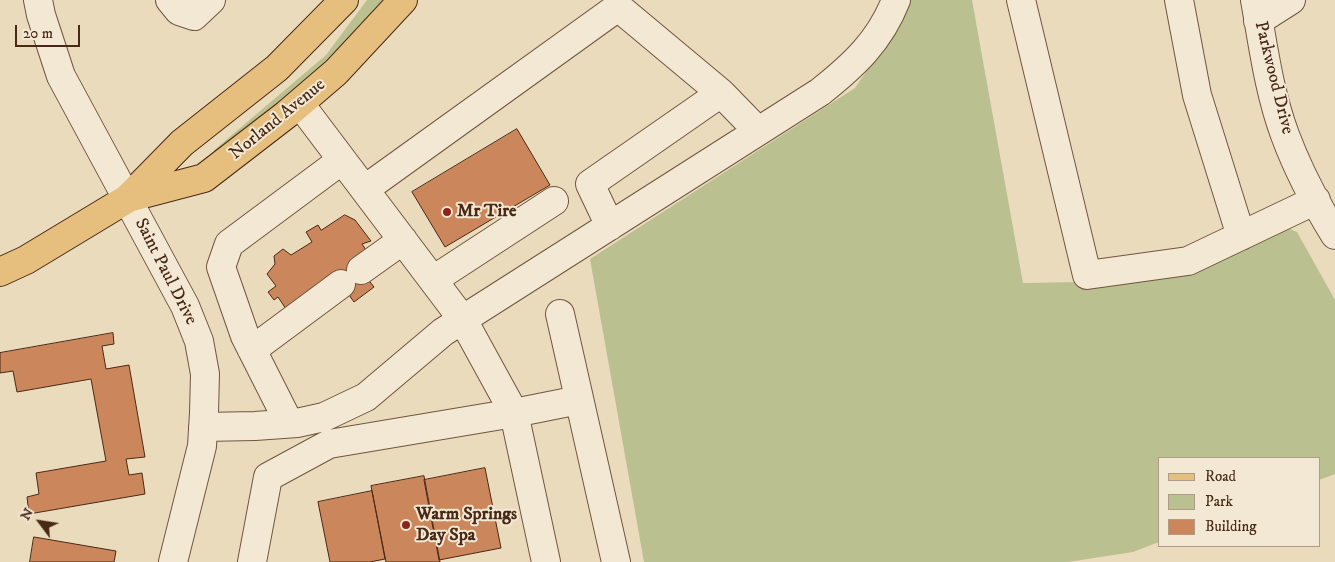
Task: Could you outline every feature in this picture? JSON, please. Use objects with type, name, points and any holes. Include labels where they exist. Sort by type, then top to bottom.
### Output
[{"type":"main road","name":"Norland Avenue","points":[[0,272],[26,260],[127,199],[182,143],[277,68],[344,0]]},
{"type":"main road","name":"Norland Avenue","points":[[127,199],[204,178],[300,104],[336,72],[403,0]]},
{"type":"street","name":"Saint Paul Drive","points":[[38,0],[61,76],[185,306],[199,341],[205,374],[202,446],[174,562]]},
{"type":"street","points":[[170,0],[179,11],[194,16],[211,0]]},
{"type":"street","points":[[203,427],[289,423],[324,417],[366,397],[443,332],[820,92],[854,65],[866,52],[885,24],[896,0]]},
{"type":"street","points":[[1021,0],[1086,275],[1188,262],[1316,200]]},
{"type":"street","points":[[1179,0],[1197,95],[1241,236]]},
{"type":"street","points":[[1257,10],[1291,0]]},
{"type":"street","points":[[364,189],[618,7],[721,93],[758,132]]},
{"type":"street","name":"Parkwood Drive","points":[[1257,10],[1264,60],[1285,135],[1335,235]]},
{"type":"street","points":[[610,226],[590,184],[721,93]]},
{"type":"street","points":[[300,104],[463,320],[514,413],[546,562]]},
{"type":"street","points":[[289,423],[245,336],[221,267],[229,244],[342,160]]},
{"type":"street","points":[[433,280],[554,201]]},
{"type":"street","points":[[252,350],[402,240]]},
{"type":"street","points":[[560,314],[616,562]]},
{"type":"street","points":[[252,562],[268,477],[329,444],[514,413],[579,400]]},
{"type":"green space","points":[[367,0],[383,0],[334,55],[219,153],[213,151],[326,55]]},
{"type":"green space","points":[[910,0],[972,0],[1023,283],[1136,281],[1276,223],[1297,232],[1335,300],[1335,474],[1320,480],[1320,457],[1158,457],[1158,542],[1133,552],[1068,562],[644,562],[590,259],[855,88],[906,13]]},
{"type":"building","points":[[517,129],[550,185],[445,247],[412,192]]},
{"type":"building","points":[[345,215],[355,220],[371,241],[362,244],[366,250],[353,260],[374,287],[354,302],[336,277],[288,312],[278,297],[274,300],[268,292],[276,286],[267,274],[275,264],[274,256],[283,249],[291,255],[312,242],[306,232],[318,225],[321,230]]},
{"type":"building","points":[[113,333],[114,344],[102,346],[106,369],[129,365],[145,457],[126,459],[129,475],[142,473],[145,494],[29,514],[27,497],[39,494],[36,473],[106,461],[91,379],[17,392],[13,371],[0,373],[0,353]]},
{"type":"building","points":[[485,468],[501,548],[439,560],[424,480]]},
{"type":"building","name":"Warm Springs Day Spa","points":[[424,476],[440,562],[386,562],[371,486]]},
{"type":"building","points":[[372,491],[385,559],[370,562],[330,562],[318,502]]},
{"type":"building","points":[[34,537],[116,551],[114,562],[30,562]]},
{"type":"place","name":"Mr Tire","points":[[447,212]]},
{"type":"place","name":"Warm Springs Day Spa","points":[[406,525]]}]
